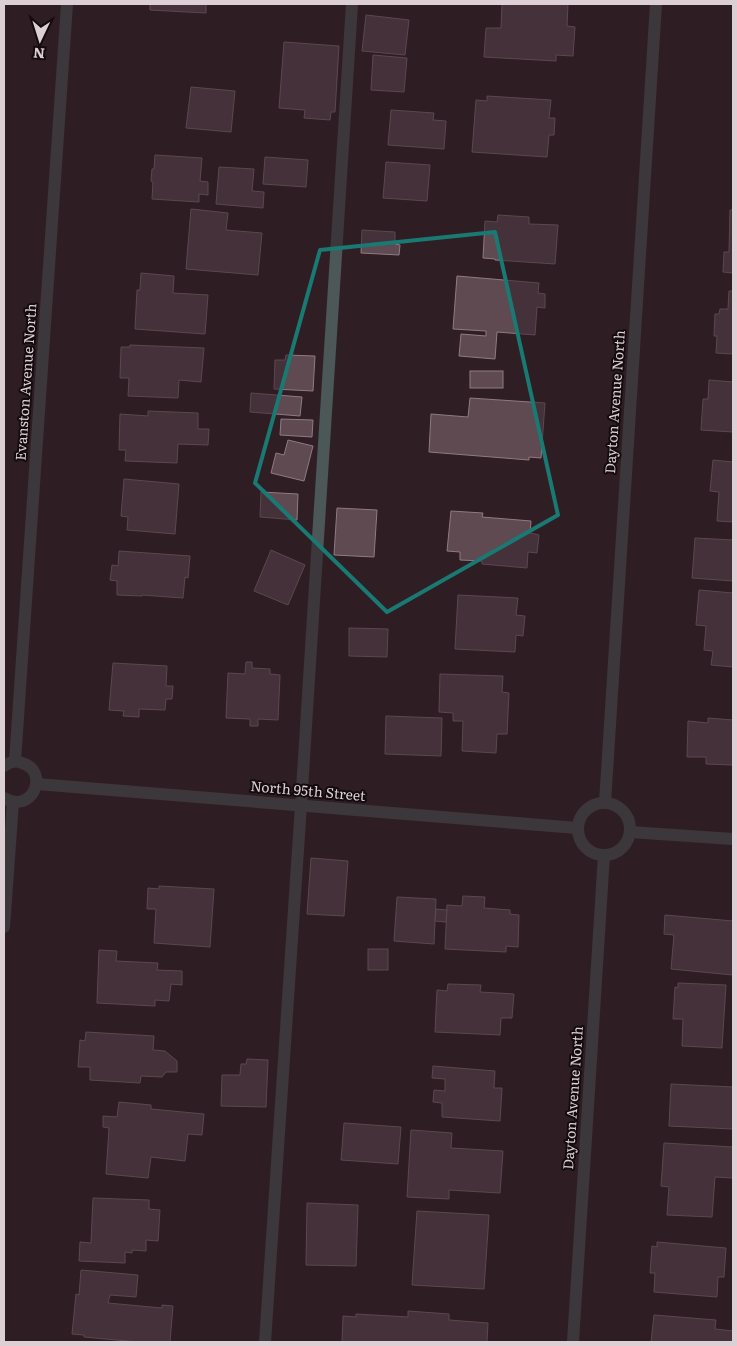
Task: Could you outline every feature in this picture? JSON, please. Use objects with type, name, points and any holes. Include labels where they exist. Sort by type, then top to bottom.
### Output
[{"type":"street","name":"Evanston Avenue North","points":[[9,764],[67,4]]},
{"type":"street","points":[[266,1342],[352,4]]},
{"type":"street","name":"Dayton Avenue North","points":[[605,803],[656,4]]},
{"type":"street","points":[[4,927],[8,800],[19,802],[26,800],[35,790],[36,784],[36,777],[28,765],[9,764]]},
{"type":"street","name":"North 95th Street","points":[[36,784],[577,828]]},
{"type":"street","points":[[601,802],[605,803],[617,806],[624,811],[628,818],[630,832],[621,850],[604,855],[595,854],[587,850],[581,843],[577,834],[577,828],[580,817],[585,809],[601,802]]},
{"type":"street","points":[[630,832],[733,840]]},
{"type":"street","name":"Dayton Avenue North","points":[[573,1342],[604,855]]},
{"type":"highlighted area","points":[[495,232],[558,515],[387,612],[255,483],[320,250]]},
{"type":"building","points":[[150,4],[206,4],[206,13],[150,10]]},
{"type":"building","points":[[502,4],[568,4],[567,26],[575,27],[573,56],[556,55],[556,61],[484,57],[486,28],[501,28]]},
{"type":"building","points":[[366,15],[409,20],[405,55],[362,51]]},
{"type":"building","points":[[284,42],[339,46],[335,112],[331,112],[330,120],[304,118],[305,110],[279,108]]},
{"type":"building","points":[[373,55],[407,58],[404,92],[371,90]]},
{"type":"building","points":[[191,87],[235,91],[231,132],[186,128]]},
{"type":"building","points":[[487,96],[551,100],[549,118],[555,118],[554,135],[549,135],[547,157],[472,152],[476,100],[487,101]]},
{"type":"building","points":[[391,110],[434,113],[433,120],[446,121],[444,149],[388,145]]},
{"type":"building","points":[[155,155],[202,158],[200,181],[208,182],[208,195],[199,194],[199,202],[152,199],[153,182],[151,181]]},
{"type":"building","points":[[265,157],[308,160],[306,187],[263,184]]},
{"type":"building","points":[[386,162],[430,165],[427,201],[383,198]]},
{"type":"building","points":[[219,167],[254,169],[252,191],[264,192],[263,208],[216,204]]},
{"type":"building","points":[[191,209],[228,213],[226,230],[262,233],[258,275],[186,269]]},
{"type":"building","points":[[730,210],[733,210],[733,273],[723,272],[724,252],[729,252]]},
{"type":"building","points":[[498,215],[529,217],[529,224],[558,225],[555,264],[483,258],[485,221],[497,222]]},
{"type":"building","points":[[362,230],[395,232],[395,244],[400,245],[399,255],[361,253]]},
{"type":"building","points":[[141,273],[174,276],[173,293],[208,295],[205,334],[135,329],[137,290],[140,290]]},
{"type":"building","points":[[457,276],[539,283],[538,293],[545,294],[545,308],[537,307],[535,335],[497,332],[495,359],[459,356],[461,334],[486,336],[486,331],[453,329]]},
{"type":"building","points":[[729,291],[733,291],[733,354],[716,353],[717,336],[714,336],[715,314],[719,314],[720,309],[728,309]]},
{"type":"building","points":[[130,345],[204,348],[201,382],[179,380],[178,398],[128,396],[129,378],[120,378],[121,347],[130,347]]},
{"type":"building","points":[[286,355],[315,356],[313,391],[274,389],[275,360],[285,360]]},
{"type":"building","points":[[470,371],[503,371],[503,388],[470,388]]},
{"type":"building","points":[[709,380],[733,382],[733,432],[701,430],[703,399],[708,399]]},
{"type":"building","points":[[251,393],[302,397],[300,416],[250,412]]},
{"type":"building","points":[[470,398],[545,403],[541,458],[529,457],[529,460],[429,452],[431,414],[468,417]]},
{"type":"building","points":[[148,411],[198,413],[198,429],[209,429],[208,445],[178,444],[177,463],[125,461],[126,450],[119,450],[120,414],[148,416]]},
{"type":"building","points":[[281,419],[313,420],[312,437],[280,435]]},
{"type":"building","points":[[288,440],[313,446],[304,481],[271,473],[276,453],[284,455]]},
{"type":"building","points":[[713,460],[733,462],[733,522],[717,521],[719,492],[710,491]]},
{"type":"building","points":[[124,479],[179,484],[175,534],[127,530],[128,517],[121,516]]},
{"type":"building","points":[[261,492],[298,494],[297,520],[260,517]]},
{"type":"building","points":[[337,508],[377,510],[374,557],[334,555]]},
{"type":"building","points":[[451,511],[483,513],[482,517],[531,521],[530,533],[539,535],[537,553],[528,552],[527,568],[482,564],[482,561],[460,560],[460,552],[447,551]]},
{"type":"building","points":[[695,538],[733,540],[733,581],[692,578]]},
{"type":"building","points":[[271,550],[305,565],[288,605],[254,591]]},
{"type":"building","points":[[119,551],[190,556],[188,578],[185,577],[183,598],[117,595],[117,581],[110,580],[112,565],[118,566]]},
{"type":"building","points":[[699,590],[733,593],[733,667],[711,665],[713,651],[704,650],[706,626],[696,625]]},
{"type":"building","points":[[458,595],[518,598],[516,615],[525,616],[523,636],[516,635],[515,652],[455,649]]},
{"type":"building","points":[[349,628],[388,629],[387,657],[349,656]]},
{"type":"building","points":[[246,662],[252,662],[252,668],[270,669],[270,674],[280,675],[278,720],[258,719],[258,726],[250,726],[250,719],[226,718],[228,673],[245,674]]},
{"type":"building","points":[[113,663],[167,666],[166,686],[173,686],[172,699],[166,699],[165,710],[139,709],[139,717],[123,716],[124,711],[109,710]]},
{"type":"building","points":[[440,674],[503,676],[502,692],[509,693],[507,734],[497,734],[496,753],[462,751],[463,721],[453,721],[453,713],[439,712]]},
{"type":"building","points":[[386,716],[442,718],[441,756],[385,754]]},
{"type":"building","points":[[708,718],[733,720],[733,765],[706,764],[706,757],[687,757],[688,721],[708,723]]},
{"type":"building","points":[[311,858],[348,861],[344,916],[307,914]]},
{"type":"building","points":[[159,886],[214,889],[210,947],[154,943],[156,909],[147,909],[148,888],[159,889]]},
{"type":"building","points":[[463,896],[485,897],[484,908],[510,910],[510,914],[519,915],[518,947],[506,946],[506,952],[445,949],[447,905],[462,906]]},
{"type":"building","points":[[397,897],[436,899],[434,944],[394,941]]},
{"type":"building","points":[[436,909],[447,910],[446,922],[435,921]]},
{"type":"building","points":[[665,915],[733,921],[733,975],[671,969],[674,935],[664,934]]},
{"type":"building","points":[[368,949],[388,949],[388,970],[368,970]]},
{"type":"building","points":[[99,950],[117,951],[116,961],[158,963],[157,970],[182,971],[182,985],[171,984],[169,1001],[155,1000],[155,1006],[97,1003]]},
{"type":"building","points":[[678,983],[726,985],[722,1048],[682,1046],[683,1019],[673,1019],[675,987],[678,988]]},
{"type":"building","points":[[448,984],[481,985],[480,992],[514,994],[512,1018],[501,1018],[500,1035],[435,1032],[437,990],[447,991]]},
{"type":"building","points":[[86,1032],[154,1036],[153,1050],[165,1051],[177,1061],[177,1072],[166,1072],[162,1077],[141,1076],[140,1083],[90,1080],[90,1067],[78,1067],[80,1040],[85,1041]]},
{"type":"building","points":[[247,1059],[268,1060],[266,1107],[221,1106],[222,1075],[240,1075],[241,1064],[246,1064]]},
{"type":"building","points":[[433,1066],[495,1071],[494,1088],[502,1088],[500,1121],[442,1117],[442,1103],[433,1102],[434,1090],[445,1091],[445,1079],[432,1078]]},
{"type":"building","points":[[671,1084],[733,1087],[733,1129],[669,1126]]},
{"type":"building","points":[[119,1102],[151,1105],[151,1109],[204,1114],[202,1135],[188,1134],[185,1161],[151,1157],[148,1178],[106,1174],[109,1128],[103,1127],[103,1116],[117,1117]]},
{"type":"building","points":[[344,1123],[401,1127],[398,1164],[341,1160]]},
{"type":"building","points":[[411,1130],[452,1133],[451,1148],[503,1151],[500,1193],[449,1190],[449,1199],[407,1197]]},
{"type":"building","points":[[664,1143],[733,1147],[733,1178],[715,1177],[712,1217],[667,1215],[669,1187],[661,1186]]},
{"type":"building","points":[[93,1198],[149,1200],[149,1209],[160,1210],[158,1241],[146,1240],[146,1251],[132,1250],[132,1253],[125,1252],[125,1263],[79,1261],[80,1242],[91,1243]]},
{"type":"building","points":[[307,1203],[358,1205],[356,1266],[306,1265]]},
{"type":"building","points":[[417,1211],[489,1215],[484,1289],[412,1285]]},
{"type":"building","points":[[657,1242],[726,1248],[724,1277],[718,1277],[717,1297],[654,1292],[655,1273],[650,1273],[652,1246],[657,1247]]},
{"type":"building","points":[[81,1270],[138,1275],[136,1297],[110,1295],[108,1303],[162,1308],[162,1305],[173,1306],[170,1342],[138,1342],[84,1337],[84,1335],[72,1334],[76,1294],[79,1295]]},
{"type":"building","points":[[408,1311],[449,1314],[449,1320],[488,1323],[487,1342],[342,1342],[343,1316],[356,1317],[356,1314],[408,1317]]},
{"type":"building","points":[[654,1315],[716,1320],[715,1329],[733,1331],[733,1342],[651,1342]]}]
